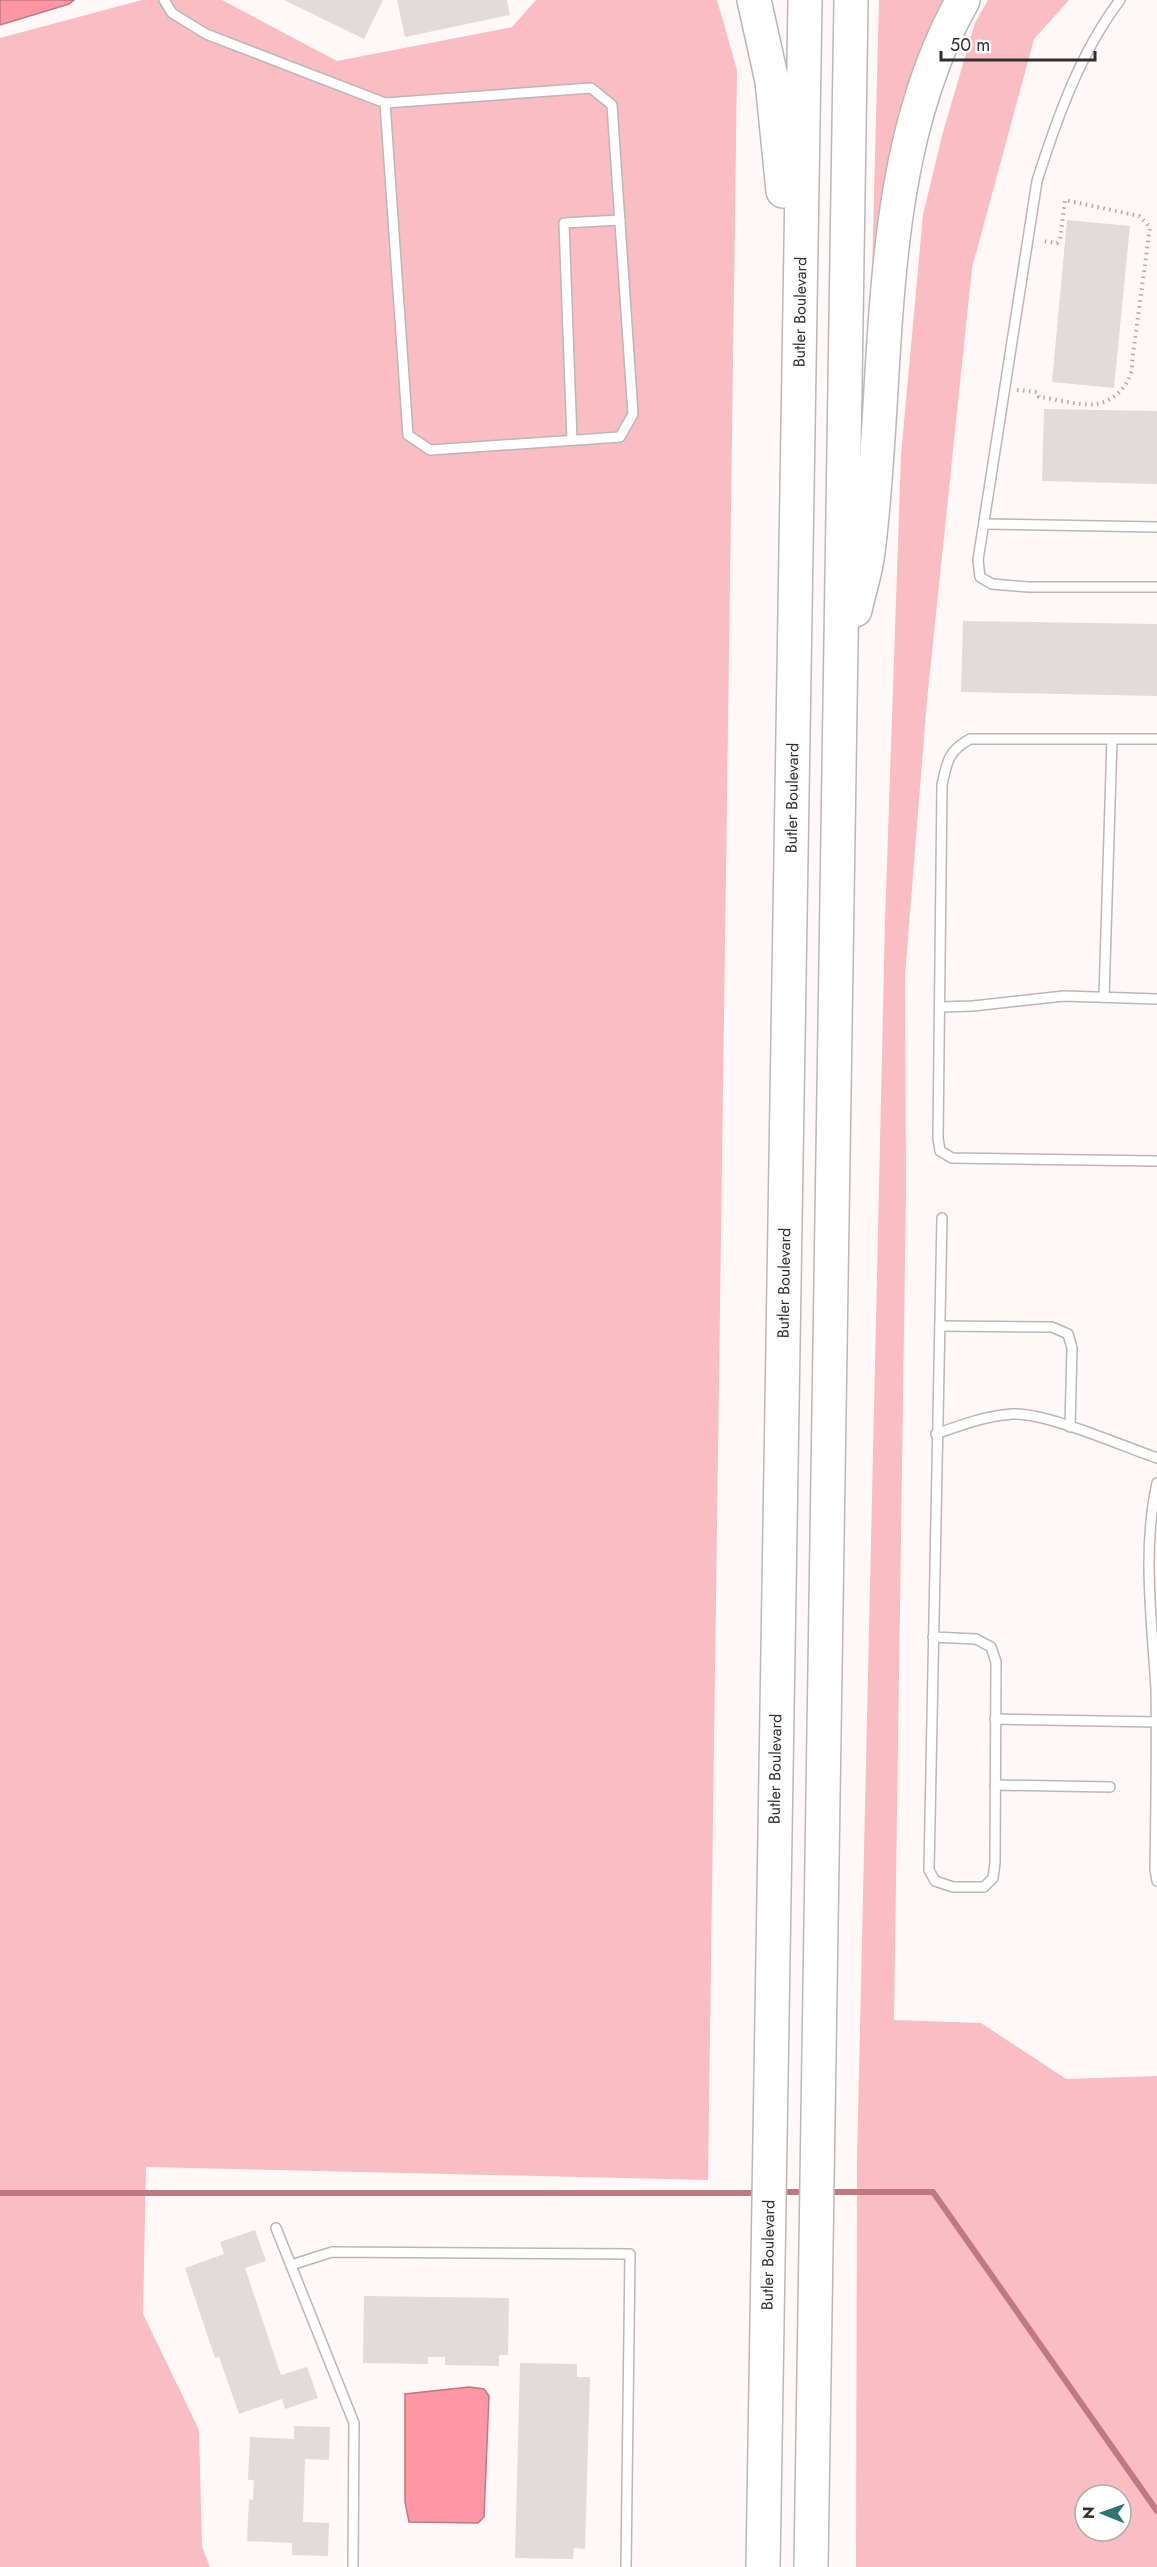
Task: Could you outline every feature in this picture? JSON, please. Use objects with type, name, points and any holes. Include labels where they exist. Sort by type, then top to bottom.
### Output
[{"type":"highway","points":[[754,0],[772,81],[778,132],[798,399]]},
{"type":"highway","name":"Butler Boulevard","points":[[763,2567],[805,0]]},
{"type":"highway","points":[[811,2567],[851,0]]},
{"type":"highway","points":[[840,670],[868,554],[890,273],[901,188],[929,76],[963,0]]},
{"type":"lane","points":[[164,0],[172,13],[206,34],[385,103],[591,88],[612,105],[633,414],[620,437],[430,450],[408,435],[385,103]]},
{"type":"lane","points":[[1120,0],[1083,61],[1054,127],[1037,181],[978,560],[980,577],[992,584],[1028,587],[1157,588]]},
{"type":"lane","points":[[573,440],[564,223],[620,220]]},
{"type":"lane","points":[[984,524],[1157,527]]},
{"type":"lane","points":[[1157,738],[970,739],[957,746],[947,761],[942,785],[938,1138],[940,1151],[952,1158],[1157,1161]]},
{"type":"lane","points":[[1104,997],[1112,739]]},
{"type":"lane","points":[[940,1006],[973,1006],[1064,996],[1157,999]]},
{"type":"lane","points":[[933,1637],[976,1639],[991,1647],[996,1662],[995,1863],[993,1878],[984,1887],[953,1887],[935,1881],[929,1870],[936,1434],[942,1218]]},
{"type":"lane","points":[[940,1326],[1052,1327],[1068,1334],[1072,1348],[1070,1427]]},
{"type":"lane","points":[[936,1434],[974,1420],[1014,1414],[1053,1421],[1157,1458]]},
{"type":"lane","points":[[1157,1483],[1150,1514],[1150,1619],[1156,1722],[1155,1869],[1157,1881]]},
{"type":"lane","points":[[995,1719],[1156,1722]]},
{"type":"lane","points":[[995,1785],[1110,1787]]},
{"type":"lane","points":[[276,2228],[354,2423],[353,2567]]},
{"type":"lane","points":[[291,2265],[333,2252],[630,2254],[626,2567]]},
{"type":"path","points":[[1005,388],[1037,392],[1040,397],[1095,404],[1125,388],[1133,372],[1132,362],[1150,227],[1139,216],[1065,200],[1060,240],[1057,243],[1027,239]]},
{"type":"shaded area","points":[[0,0],[74,0],[69,4],[0,25]]},
{"type":"shaded area","points":[[142,0],[222,0],[337,61],[512,27],[536,0],[717,0],[737,70],[708,2180],[146,2167],[143,2314],[199,2430],[202,2547],[210,2567],[0,2567],[0,38]]},
{"type":"shaded area","points":[[879,0],[955,0],[881,274],[872,273]]},
{"type":"shaded area","points":[[988,0],[1069,0],[1034,39],[972,268],[927,700],[905,975],[906,1190],[894,2020],[981,2023],[1066,2079],[1157,2076],[1157,2567],[856,2567],[857,2161],[885,921],[901,455],[923,215],[943,132],[975,23]]},
{"type":"shaded area","points":[[469,2387],[484,2389],[489,2396],[484,2517],[478,2523],[409,2522],[405,2502],[405,2394]]},
{"type":"building","points":[[284,0],[383,0],[364,39]]},
{"type":"building","points":[[397,0],[507,0],[510,15],[405,37]]},
{"type":"building","points":[[1067,220],[1130,226],[1114,388],[1052,382]]},
{"type":"building","points":[[1044,409],[1157,411],[1157,484],[1042,481]]},
{"type":"building","points":[[963,621],[1157,624],[1157,696],[961,692]]},
{"type":"building","points":[[255,2230],[266,2261],[245,2268],[281,2375],[307,2367],[318,2398],[285,2409],[282,2399],[239,2414],[219,2357],[215,2358],[185,2268],[224,2254],[220,2242]]},
{"type":"building","points":[[364,2296],[509,2298],[508,2355],[499,2355],[499,2366],[445,2365],[445,2357],[428,2357],[428,2364],[363,2363]]},
{"type":"building","points":[[520,2363],[577,2364],[577,2377],[590,2377],[585,2549],[574,2548],[573,2559],[515,2558]]},
{"type":"building","points":[[294,2426],[330,2427],[329,2460],[305,2459],[303,2522],[329,2523],[328,2556],[292,2555],[292,2543],[247,2541],[249,2499],[253,2500],[254,2480],[248,2480],[250,2437],[294,2439]]},
{"type":"waterway","points":[[778,2192],[806,2192]]},
{"type":"waterway","points":[[826,2192],[933,2192],[1157,2511]]},
{"type":"waterway","points":[[0,2193],[758,2193]]}]
